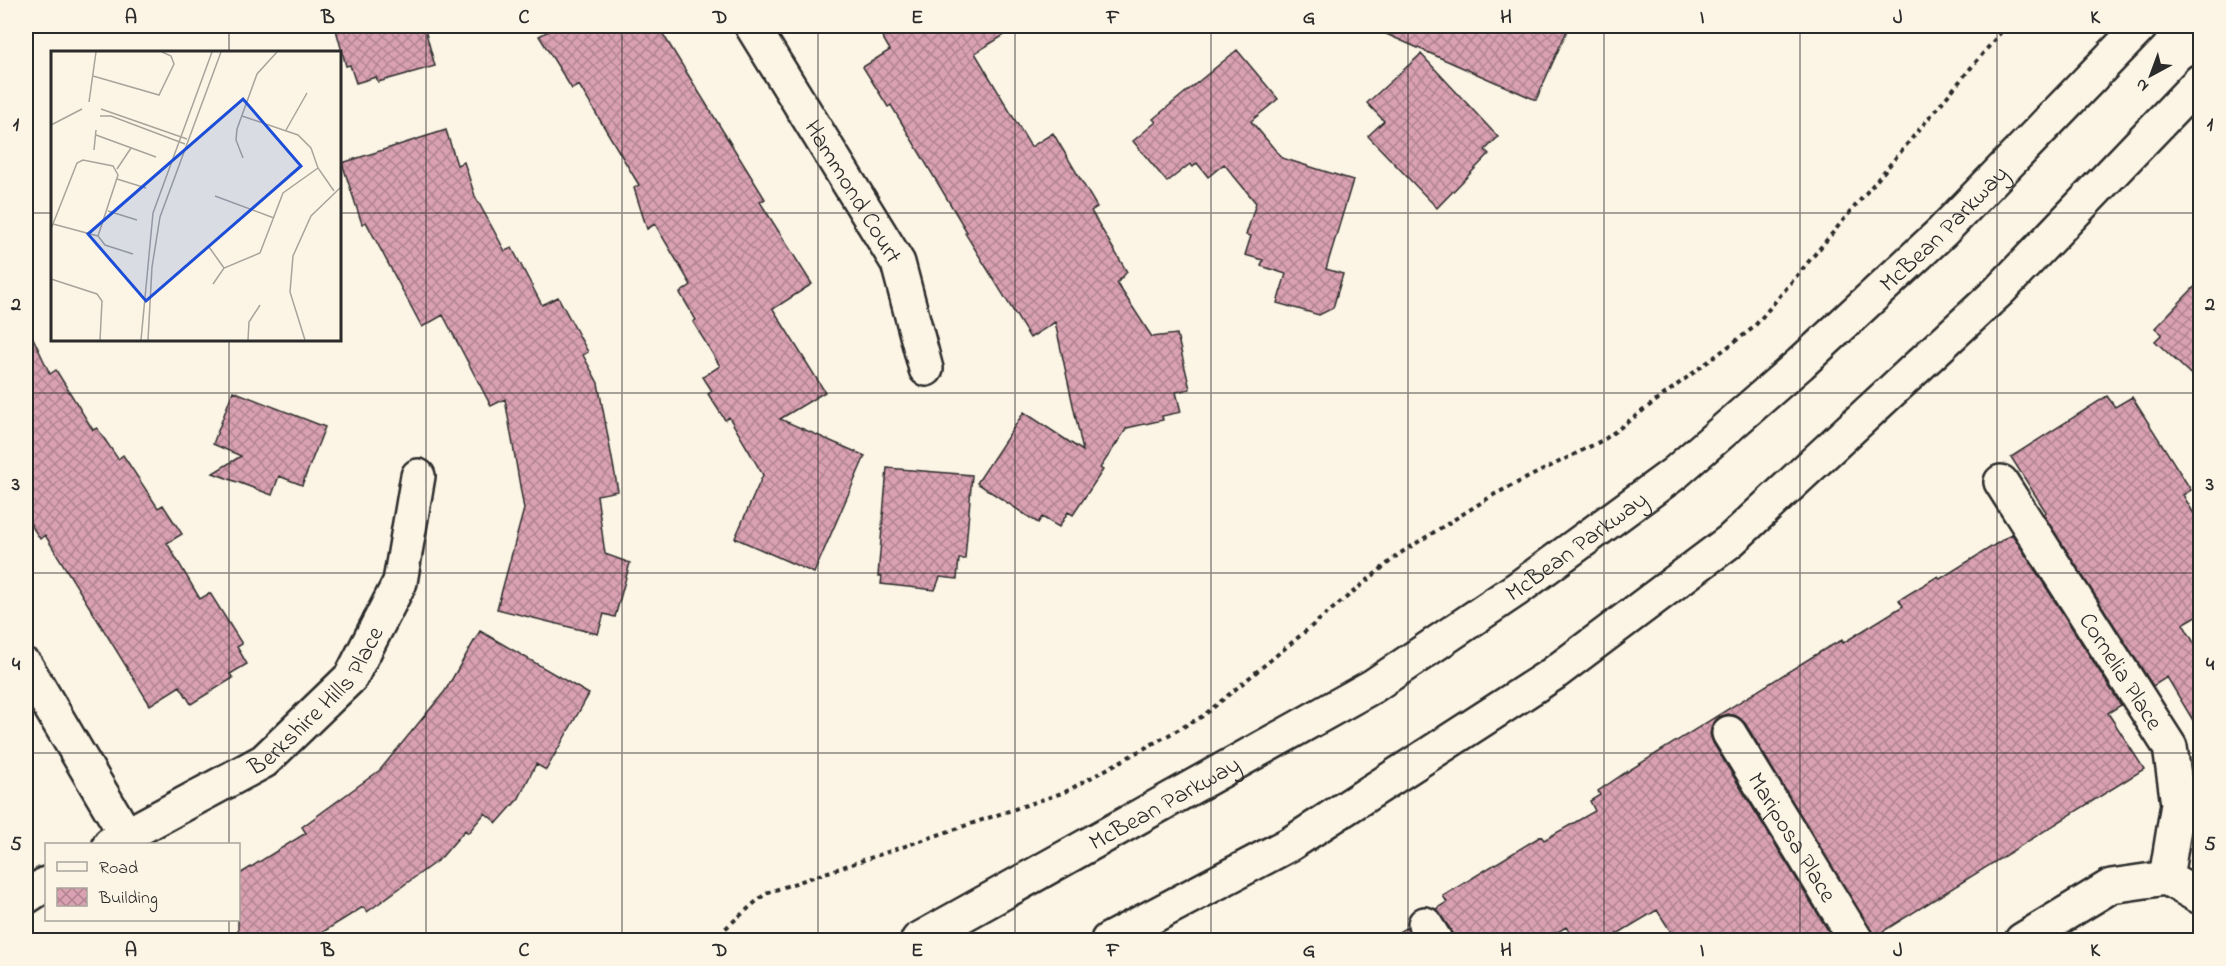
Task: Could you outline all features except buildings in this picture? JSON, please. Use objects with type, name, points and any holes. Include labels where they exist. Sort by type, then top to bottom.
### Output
[{"type":"main road","name":"Hammond Court","points":[[752,26],[898,263],[926,369]]},
{"type":"main road","name":"McBean Parkway","points":[[918,940],[1373,686],[1517,589],[1675,473],[1800,364],[1942,232],[2141,26]]},
{"type":"main road","points":[[1108,940],[1290,844],[1553,674],[1730,541],[1998,291],[2200,81]]},
{"type":"main road","name":"Berkshire Hills Place","points":[[118,840],[264,761],[351,677],[400,582],[418,476]]},
{"type":"main road","name":"Cornelia Place","points":[[2001,482],[2170,747],[2178,804],[2166,878]]},
{"type":"main road","points":[[26,666],[118,840]]},
{"type":"main road","name":"Mariposa Place","points":[[1729,733],[1856,940]]},
{"type":"main road","points":[[2022,940],[2111,886],[2166,878],[2200,897]]},
{"type":"main road","points":[[26,897],[45,885]]},
{"type":"path","points":[[712,940],[766,893],[1065,792],[1203,716],[1399,554],[1495,494],[1605,439],[1753,328],[2006,26]]}]
